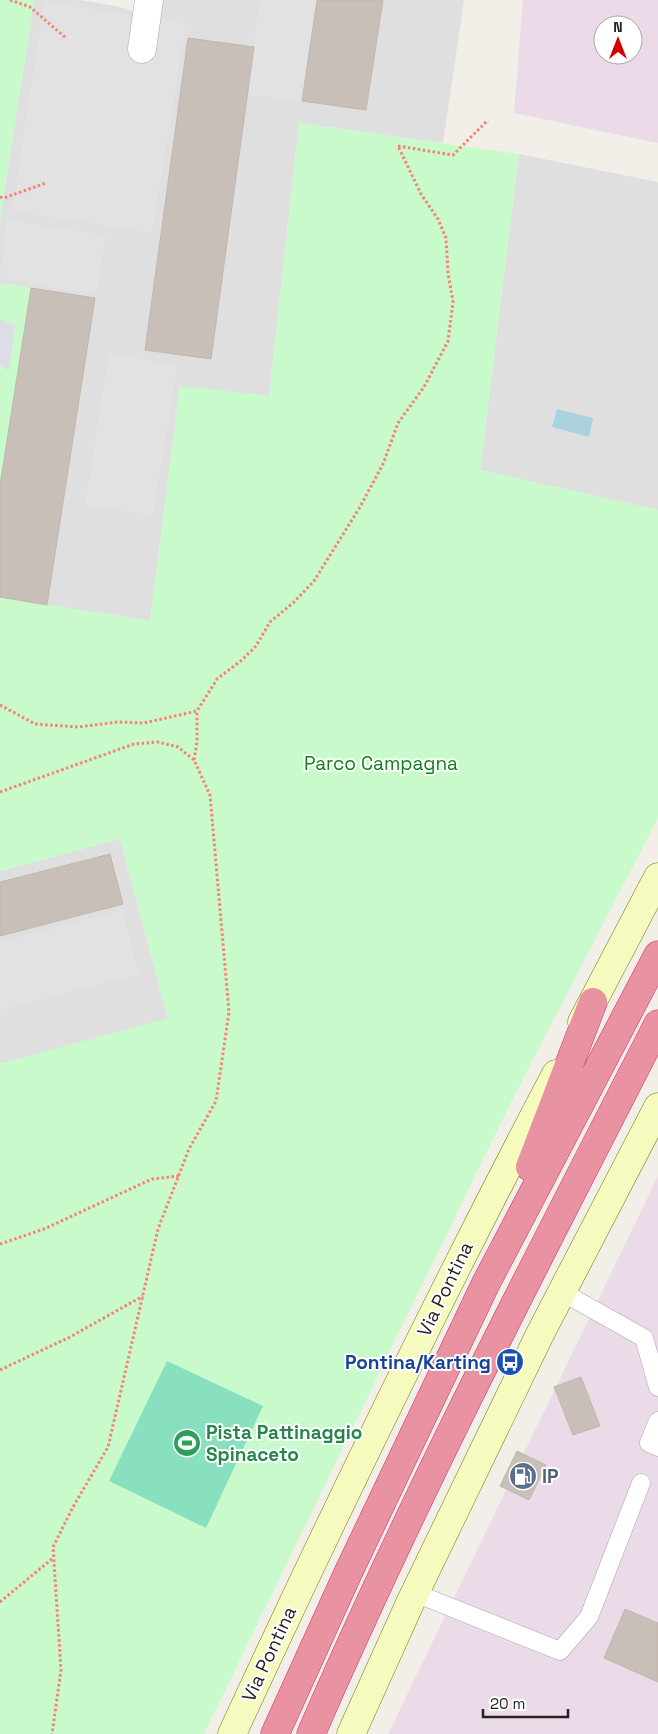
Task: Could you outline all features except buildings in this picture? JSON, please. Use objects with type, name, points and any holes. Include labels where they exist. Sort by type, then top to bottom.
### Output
[{"type":"highway","name":"Via Pontina","points":[[275,1734],[348,1573],[486,1283],[658,955]]},
{"type":"highway","points":[[486,1283],[593,1002]]},
{"type":"highway","points":[[311,1734],[359,1624],[509,1314],[658,1024]]},
{"type":"street","points":[[142,49],[149,0]]},
{"type":"street","name":"Via Pontina","points":[[232,1734],[317,1549],[454,1270],[658,877]]},
{"type":"street","points":[[351,1734],[415,1593],[562,1292],[658,1107]]},
{"type":"lane","points":[[562,1292],[644,1338],[658,1387]]},
{"type":"lane","points":[[658,1421],[649,1443],[658,1447]]},
{"type":"lane","points":[[415,1593],[560,1651],[589,1618],[640,1483]]},
{"type":"path","points":[[10,0],[30,7],[66,38]]},
{"type":"path","points":[[194,760],[197,742],[197,711],[217,679],[242,660],[256,646],[270,622],[314,582],[360,508],[383,464],[398,423],[424,387],[448,342],[453,302],[448,273],[446,238],[438,219],[421,194],[398,146],[453,155],[488,120]]},
{"type":"path","points":[[0,196],[4,198],[46,183]]},
{"type":"path","points":[[1,707],[35,724],[78,727],[118,722],[144,723],[197,711]]},
{"type":"path","points":[[0,792],[134,744],[158,742],[178,748],[194,760],[210,795],[229,1012],[216,1101],[189,1149],[158,1229],[108,1447],[53,1547],[61,1670],[52,1734]]},
{"type":"path","points":[[0,1244],[44,1229],[152,1179],[179,1176]]},
{"type":"path","points":[[0,1370],[70,1337],[143,1296]]},
{"type":"path","points":[[0,1602],[54,1558]]},
{"type":"shaded area","points":[[34,0],[80,0],[120,7],[160,20],[163,0],[464,0],[443,143],[299,123],[269,396],[180,387],[150,621],[0,597],[0,485],[31,288],[0,283],[0,220]]},
{"type":"shaded area","points":[[260,0],[317,0],[302,101],[247,94]]},
{"type":"shaded area","points":[[523,0],[658,0],[658,143],[514,113]]},
{"type":"shaded area","points":[[44,2],[186,24],[152,233],[12,211]]},
{"type":"shaded area","points":[[519,154],[658,182],[658,510],[480,470]]},
{"type":"shaded area","points":[[7,220],[106,235],[96,295],[0,279]]},
{"type":"shaded area","points":[[0,320],[15,325],[9,371],[0,365]]},
{"type":"shaded area","points":[[109,354],[177,365],[153,515],[85,505]]},
{"type":"shaded area","points":[[120,839],[168,1019],[0,1064],[0,871]]},
{"type":"shaded area","points":[[122,910],[139,974],[0,1010],[0,942]]},
{"type":"shaded area","points":[[658,1176],[658,1734],[388,1734]]},
{"type":"green space","points":[[0,0],[34,0],[0,220]]},
{"type":"green space","name":"Parco Campagna","points":[[299,123],[519,154],[480,470],[658,510],[658,818],[509,1106],[204,1734],[0,1734],[0,1064],[168,1018],[120,839],[0,871],[0,597],[150,621],[180,386],[269,396]]},
{"type":"green space","points":[[0,283],[31,288],[0,485]]},
{"type":"green space","name":"Pista Pattinaggio Spinaceto","points":[[167,1361],[263,1406],[206,1528],[109,1481]]},
{"type":"water","points":[[557,409],[593,418],[589,437],[552,427]]},
{"type":"place","name":"Pontina/Karting","points":[[510,1362]]},
{"type":"place","name":"Pista Pattinaggio Spinaceto","points":[[187,1443]]},
{"type":"place","name":"IP","points":[[523,1476]]}]
